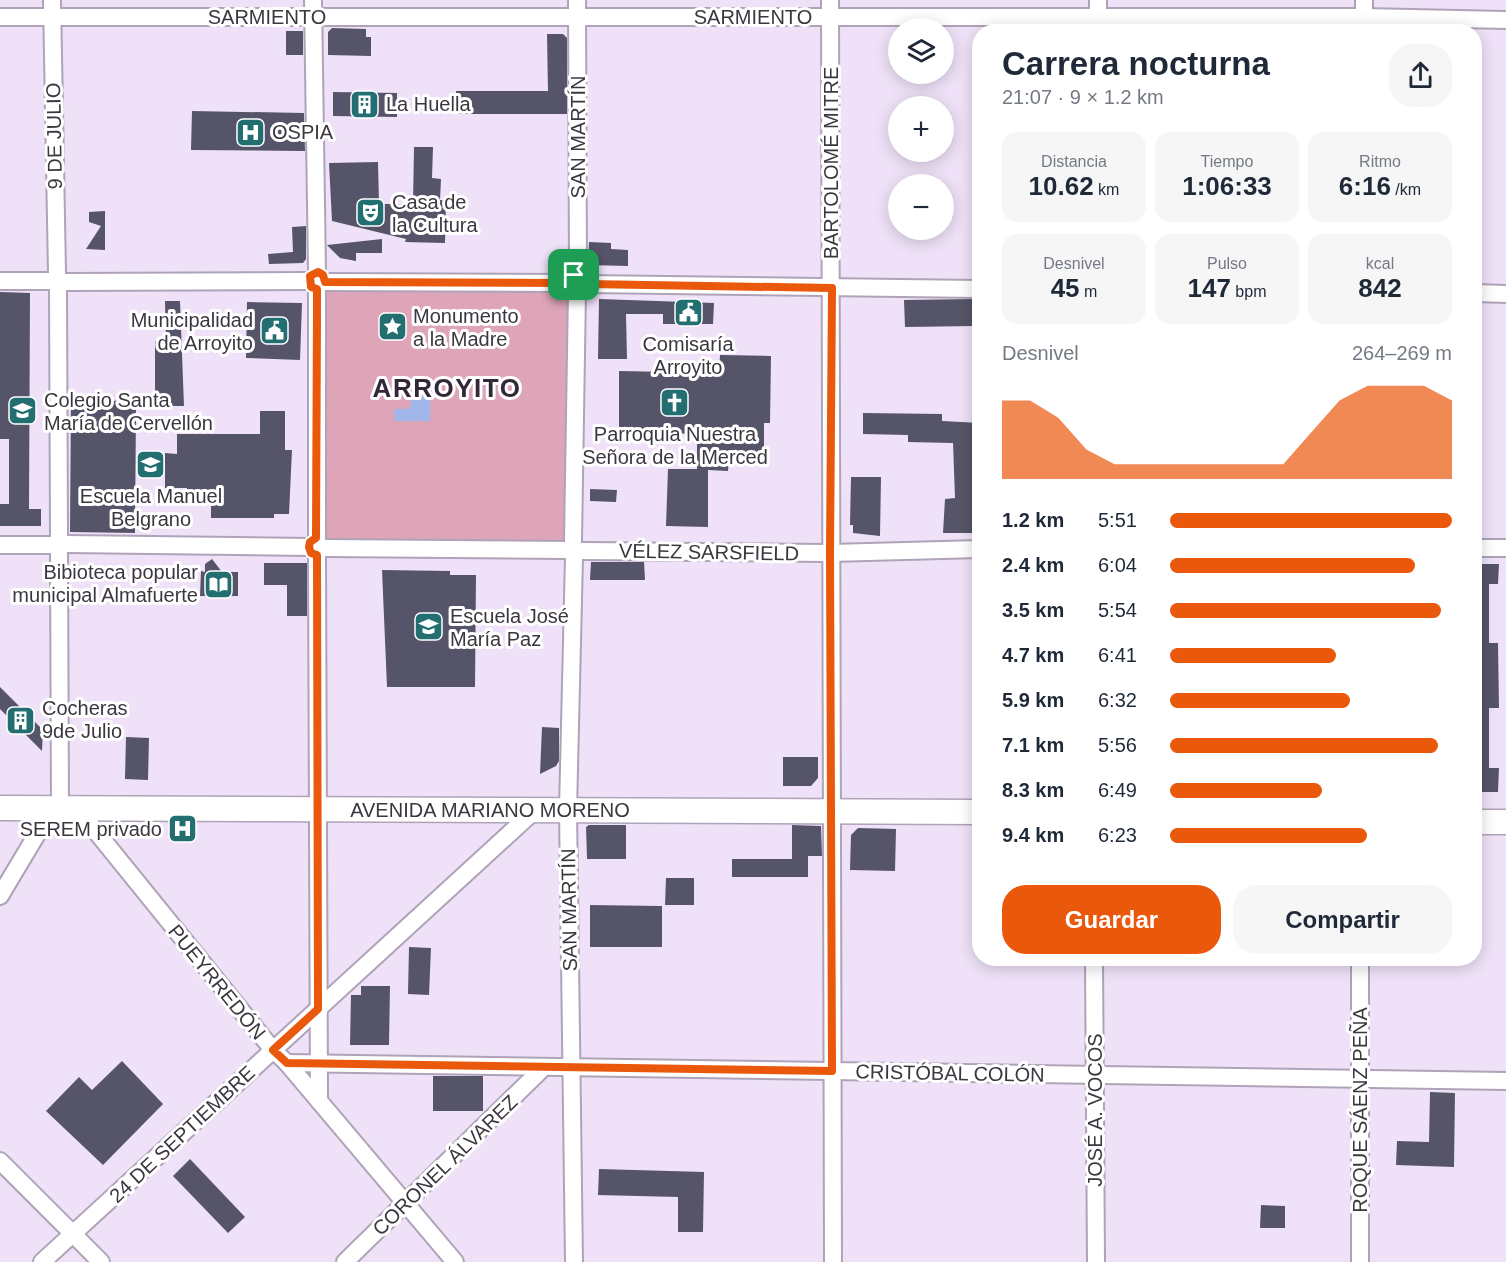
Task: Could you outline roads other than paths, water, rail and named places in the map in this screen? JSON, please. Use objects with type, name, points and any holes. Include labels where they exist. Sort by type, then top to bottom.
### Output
[{"type":"main road","name":"AVENIDA MARIANO MORENO","points":[[0,808],[972,812]]},
{"type":"main road","points":[[1482,822],[1506,822]]},
{"type":"street","name":"9 DE JULIO","points":[[52,0],[58,281],[63,808]]},
{"type":"street","name":"SAN MARTÍN","points":[[574,1262],[568,810],[578,283],[577,0]]},
{"type":"street","name":"BARTOLOMÉ MITRE","points":[[830,0],[833,1262]]},
{"type":"street","points":[[1098,0],[1098,24]]},
{"type":"street","points":[[1364,0],[1364,24]]},
{"type":"street","name":"SARMIENTO","points":[[0,17],[313,9],[577,17],[830,17],[1064,24]]},
{"type":"street","points":[[313,9],[317,281],[319,1101]]},
{"type":"street","name":"SARMIENTO","points":[[1364,24],[1506,20]]},
{"type":"street","points":[[0,281],[578,283],[972,289]]},
{"type":"street","points":[[1482,294],[1506,294]]},
{"type":"street","name":"VÉLEZ SARSFIELD","points":[[0,545],[830,553],[972,549]]},
{"type":"street","points":[[1482,548],[1506,548]]},
{"type":"street","points":[[0,896],[63,808]]},
{"type":"street","name":"PUEYRREDÓN","points":[[63,808],[273,1050],[287,1063],[455,1262]]},
{"type":"street","name":"24 DE SEPTIEMBRE","points":[[42,1262],[534,810]]},
{"type":"street","name":"JOSÉ A. VOCOS","points":[[1094,966],[1096,1262]]},
{"type":"street","name":"ROQUE SÁENZ PEÑA","points":[[1360,966],[1360,1262]]},
{"type":"street","name":"CRISTÓBAL COLÓN","points":[[287,1063],[1506,1081]]},
{"type":"street","name":"CORONEL ÁLVAREZ","points":[[345,1262],[544,1067]]},
{"type":"street","points":[[0,1161],[101,1262]]},
{"type":"water","points":[[393,379],[430,379],[430,421],[395,421],[394,409],[408,409],[412,403],[407,396],[393,397]]},
{"type":"place","name":"La Huella","points":[[365,104]]},
{"type":"place","name":"OSPIA","points":[[251,132]]},
{"type":"place","name":"Casa de la Cultura","points":[[371,213]]},
{"type":"place","name":"Comisaría Arroyito","points":[[688,313]]},
{"type":"place","name":"Monumento a la Madre","points":[[392,327]]},
{"type":"place","name":"Municipalidad de Arroyito","points":[[274,331]]},
{"type":"place","name":"Parroquia Nuestra Señora de la Merced","points":[[675,403]]},
{"type":"place","name":"Colegio Santa María de Cervellón","points":[[23,411]]},
{"type":"place","name":"Escuela Manuel Belgrano","points":[[151,465]]},
{"type":"place","name":"Bibioteca popular municipal Almafuerte","points":[[219,584]]},
{"type":"place","name":"Escuela José María Paz","points":[[429,627]]},
{"type":"place","name":"Cocheras 9de Julio","points":[[21,720]]},
{"type":"place","name":"SEREM privado","points":[[183,829]]},
{"type":"district","name":"ARROYITO","points":[[447,388]]}]
